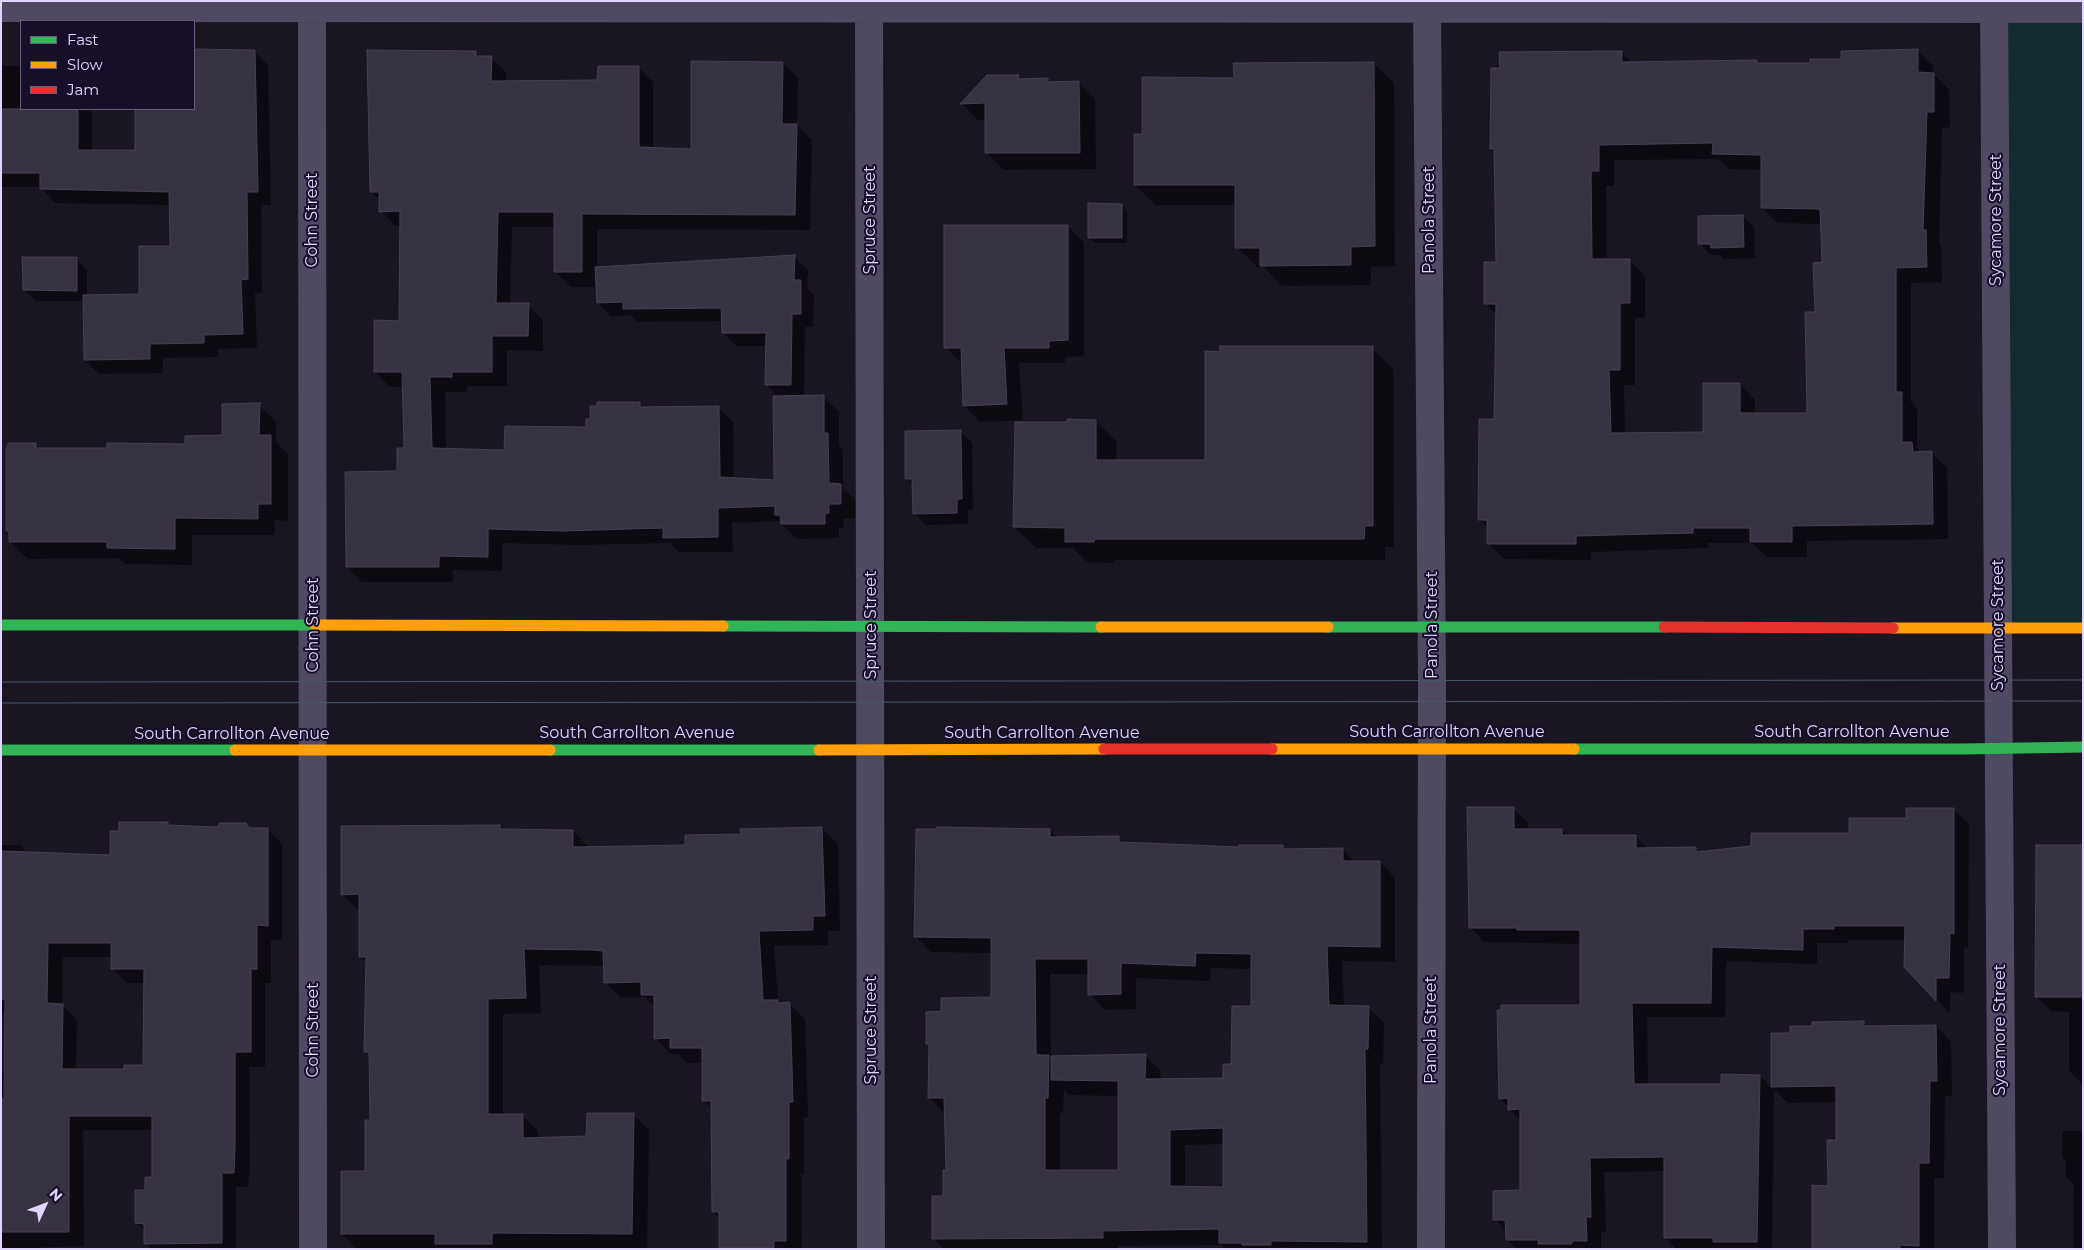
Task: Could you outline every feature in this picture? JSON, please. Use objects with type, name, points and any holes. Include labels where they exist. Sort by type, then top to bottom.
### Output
[{"type":"main road","points":[[1,625],[2083,628]]},
{"type":"main road","name":"South Carrollton Avenue","points":[[1,750],[2083,747]]},
{"type":"street","points":[[1,8],[312,5],[869,4],[1994,5],[2083,9]]},
{"type":"street","name":"Spruce Street","points":[[869,4],[871,1249]]},
{"type":"street","name":"Cohn Street","points":[[312,5],[313,1249]]},
{"type":"street","name":"Panola Street","points":[[1428,5],[1432,627],[1431,1249]]},
{"type":"street","name":"Sycamore Street","points":[[1994,5],[2002,1249]]},
{"type":"green space","points":[[1994,8],[2083,9],[2083,628],[1998,627]]},
{"type":"building","points":[[195,49],[255,50],[258,192],[247,192],[248,279],[241,280],[243,334],[204,335],[204,343],[150,344],[150,359],[84,360],[83,295],[139,294],[139,246],[170,246],[169,192],[40,189],[40,173],[1,173],[1,109],[78,110],[78,150],[135,150],[135,110],[195,110]]},
{"type":"building","points":[[1918,49],[1918,72],[1934,73],[1934,112],[1927,112],[1923,230],[1926,230],[1927,267],[1896,268],[1896,392],[1902,392],[1902,442],[1912,442],[1913,452],[1932,451],[1933,524],[1792,526],[1792,542],[1750,542],[1750,528],[1693,528],[1693,533],[1576,536],[1576,544],[1487,544],[1487,520],[1478,520],[1479,419],[1494,419],[1496,304],[1484,304],[1484,262],[1496,262],[1494,149],[1490,149],[1491,68],[1500,68],[1499,52],[1622,51],[1622,62],[1757,60],[1757,63],[1810,63],[1810,59],[1841,59],[1841,51]],"holes":[[[1713,143],[1712,154],[1761,155],[1761,208],[1820,209],[1822,262],[1813,263],[1815,312],[1805,312],[1807,413],[1740,413],[1740,383],[1703,383],[1703,432],[1611,433],[1609,370],[1620,370],[1620,303],[1630,303],[1630,259],[1592,259],[1591,171],[1599,171],[1599,145]]]},
{"type":"building","points":[[367,50],[476,51],[476,56],[492,56],[491,81],[597,80],[598,66],[639,66],[639,147],[691,149],[691,61],[783,62],[782,124],[797,124],[795,215],[582,214],[582,272],[554,272],[554,212],[498,212],[496,303],[529,303],[528,336],[492,336],[492,372],[452,372],[452,377],[430,377],[432,448],[504,450],[505,426],[586,427],[586,419],[590,419],[590,406],[597,406],[597,402],[640,402],[640,407],[719,406],[720,477],[774,480],[773,396],[824,395],[824,433],[828,433],[829,483],[841,484],[841,504],[829,504],[829,513],[825,514],[825,524],[781,524],[780,515],[775,515],[775,506],[718,508],[718,537],[663,538],[663,528],[562,531],[488,529],[488,557],[439,556],[439,567],[346,567],[345,472],[397,471],[397,448],[404,448],[402,372],[374,372],[374,320],[399,321],[400,211],[379,212],[379,192],[370,192]]},
{"type":"building","points":[[1374,62],[1375,246],[1351,247],[1351,265],[1260,266],[1260,248],[1235,248],[1235,185],[1134,185],[1134,134],[1142,134],[1142,77],[1234,78],[1233,63]]},
{"type":"building","points":[[987,75],[1019,75],[1018,79],[1048,78],[1048,82],[1079,81],[1080,153],[985,153],[985,103],[960,104]]},
{"type":"building","points":[[1088,203],[1122,204],[1122,238],[1088,238]]},
{"type":"building","points":[[1743,215],[1744,247],[1711,248],[1711,244],[1698,244],[1698,216]]},
{"type":"building","points":[[944,225],[1068,225],[1068,340],[1049,341],[1049,348],[1004,348],[1007,404],[963,406],[961,348],[944,348]]},
{"type":"building","points":[[795,255],[794,280],[801,280],[801,314],[792,314],[791,385],[765,385],[766,333],[722,333],[721,308],[623,309],[623,302],[597,303],[595,267]]},
{"type":"building","points":[[22,257],[77,257],[77,291],[23,290]]},
{"type":"building","points":[[1220,346],[1373,346],[1373,526],[1365,526],[1364,539],[1095,539],[1094,542],[1065,542],[1065,528],[1013,527],[1015,422],[1067,422],[1067,419],[1096,420],[1096,460],[1205,460],[1205,351],[1220,352]]},
{"type":"building","points":[[260,403],[259,435],[271,435],[271,504],[258,504],[258,519],[175,518],[175,549],[107,548],[107,542],[9,542],[9,531],[6,531],[6,448],[8,443],[36,443],[36,448],[107,448],[107,443],[185,444],[185,436],[222,435],[222,404]]},
{"type":"building","points":[[961,430],[962,499],[957,499],[957,513],[913,514],[912,479],[905,479],[905,431]]},
{"type":"building","points":[[1467,807],[1514,807],[1514,829],[1562,829],[1562,835],[1636,835],[1636,848],[1696,847],[1696,852],[1751,846],[1751,833],[1849,833],[1849,818],[1906,818],[1906,808],[1954,808],[1954,934],[1950,933],[1949,978],[1936,978],[1936,1001],[1904,967],[1905,926],[1834,926],[1834,929],[1803,929],[1803,950],[1712,947],[1711,1003],[1632,1003],[1634,1084],[1721,1084],[1721,1074],[1760,1075],[1757,1242],[1713,1242],[1713,1238],[1664,1238],[1664,1157],[1590,1158],[1591,1217],[1586,1217],[1587,1241],[1572,1241],[1572,1244],[1538,1244],[1538,1240],[1506,1240],[1505,1220],[1493,1220],[1493,1191],[1520,1190],[1520,1109],[1508,1110],[1508,1098],[1499,1099],[1497,1010],[1501,1010],[1501,1005],[1580,1005],[1580,930],[1469,928]]},
{"type":"building","points":[[119,822],[168,822],[168,825],[217,827],[220,823],[246,823],[249,828],[268,828],[268,926],[257,925],[257,969],[251,969],[251,1052],[235,1052],[234,1173],[222,1173],[222,1243],[144,1244],[144,1224],[135,1223],[135,1190],[145,1190],[145,1177],[152,1177],[152,1116],[69,1116],[69,1232],[1,1232],[1,1099],[4,1099],[5,999],[1,999],[1,851],[110,855],[110,831],[119,831]],"holes":[[[48,943],[111,943],[111,969],[144,969],[143,1065],[124,1065],[124,1069],[62,1069],[63,1004],[47,1003]]]},
{"type":"building","points":[[500,825],[500,829],[573,830],[573,847],[685,845],[685,835],[741,834],[740,829],[822,827],[825,916],[813,916],[813,930],[759,931],[763,1000],[778,1000],[777,1003],[790,1002],[793,1102],[789,1102],[789,1159],[786,1159],[786,1241],[774,1241],[774,1248],[719,1248],[719,1212],[712,1212],[711,1101],[702,1101],[702,1048],[670,1048],[670,1038],[654,1039],[654,995],[641,995],[641,982],[604,983],[603,951],[592,950],[524,949],[526,998],[488,999],[488,1114],[523,1114],[523,1138],[586,1136],[587,1113],[634,1113],[632,1234],[492,1233],[492,1244],[435,1244],[435,1234],[341,1234],[341,1171],[365,1171],[365,1120],[370,1120],[369,1052],[364,1052],[366,957],[359,957],[359,894],[341,895],[341,826]]},
{"type":"building","points":[[937,827],[1050,829],[1050,837],[1119,836],[1119,842],[1239,847],[1239,845],[1283,845],[1283,849],[1343,848],[1343,861],[1380,861],[1380,947],[1327,946],[1329,1005],[1369,1006],[1368,1049],[1365,1049],[1367,1242],[1271,1241],[1271,1245],[1219,1243],[1219,1229],[1103,1231],[1103,1238],[932,1239],[932,1196],[943,1196],[943,1170],[946,1170],[944,1098],[928,1098],[929,1044],[926,1044],[926,1012],[941,1011],[941,998],[991,997],[991,938],[914,937],[916,829],[938,829]],"holes":[[[1196,953],[1251,954],[1251,1006],[1232,1006],[1231,1064],[1223,1064],[1223,1078],[1145,1079],[1146,1054],[1051,1056],[1051,1080],[1118,1081],[1118,1170],[1045,1170],[1045,1098],[1048,1098],[1049,1055],[1036,1055],[1035,959],[1088,959],[1088,995],[1121,994],[1121,963],[1195,966]],[[1223,1128],[1223,1187],[1170,1186],[1170,1130]]]},
{"type":"building","points":[[2036,845],[2083,845],[2083,997],[2035,997]]},
{"type":"building","points":[[1864,1021],[1864,1026],[1936,1025],[1937,1081],[1930,1081],[1929,1163],[1919,1163],[1919,1246],[1900,1245],[1900,1249],[1812,1249],[1812,1185],[1828,1186],[1827,1140],[1836,1140],[1836,1086],[1771,1087],[1771,1033],[1790,1033],[1790,1026],[1812,1026],[1812,1022]]},
{"type":"tram line","points":[[1,682],[2083,680]]},
{"type":"tram line","points":[[1,703],[2083,701]]},
{"type":"traffic: fast","points":[[1,625],[315,625]]},
{"type":"traffic: fast","points":[[723,626],[1101,627]]},
{"type":"traffic: fast","points":[[1328,627],[1664,627]]},
{"type":"traffic: fast","points":[[1574,749],[1963,749],[2083,747]]},
{"type":"traffic: fast","points":[[1,750],[235,750]]},
{"type":"traffic: fast","points":[[550,750],[819,750]]},
{"type":"traffic: slow","points":[[315,625],[723,626]]},
{"type":"traffic: slow","points":[[1101,627],[1328,627]]},
{"type":"traffic: slow","points":[[1893,628],[2083,628]]},
{"type":"traffic: slow","points":[[819,750],[1104,749]]},
{"type":"traffic: slow","points":[[1272,749],[1574,749]]},
{"type":"traffic: slow","points":[[235,750],[550,750]]},
{"type":"traffic: jam","points":[[1664,627],[1893,628]]},
{"type":"traffic: jam","points":[[1104,749],[1272,749]]}]
